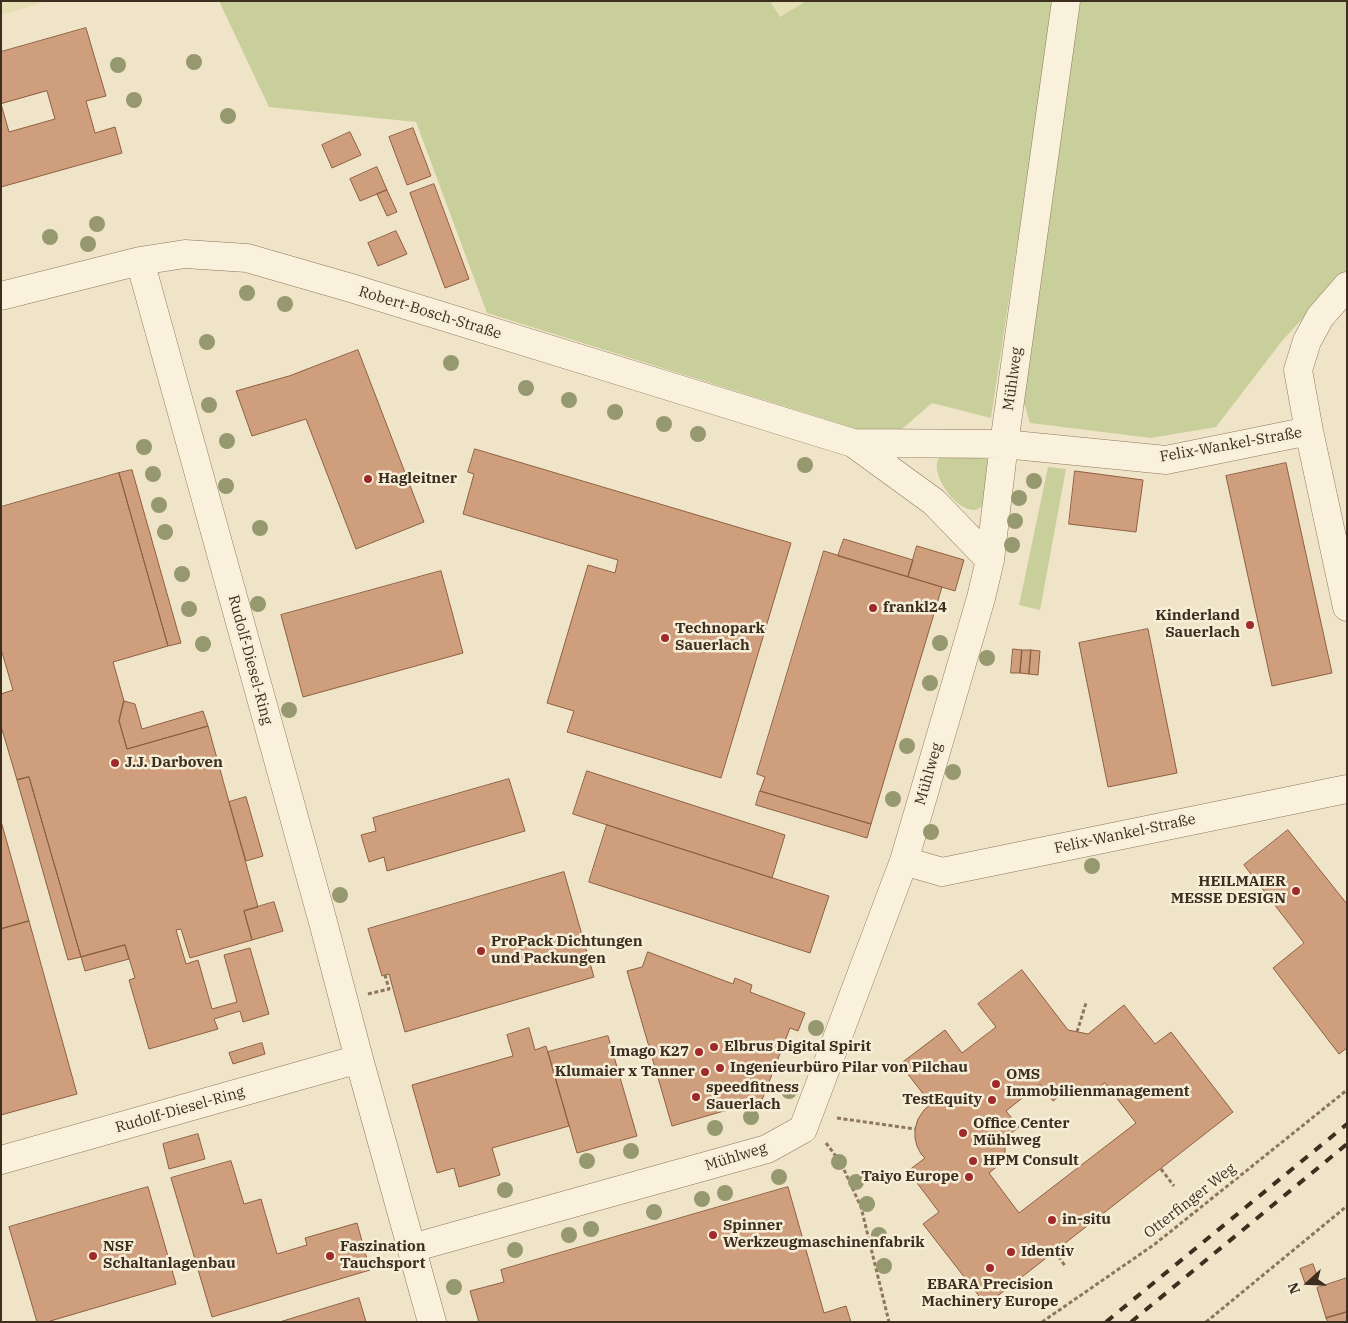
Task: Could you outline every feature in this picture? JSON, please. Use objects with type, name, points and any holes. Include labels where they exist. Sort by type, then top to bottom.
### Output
[{"type":"street","name":"Mühlweg","points":[[412,1248],[767,1149],[803,1129],[904,861],[981,598],[990,560],[1004,444],[1066,1]]},
{"type":"street","name":"Robert-Bosch-Straße","points":[[1,296],[140,261],[185,254],[247,258],[853,443],[1004,444]]},
{"type":"street","name":"Rudolf-Diesel-Ring","points":[[140,261],[432,1322]]},
{"type":"street","points":[[1309,432],[1298,370],[1307,341],[1320,316],[1347,286]]},
{"type":"street","name":"Felix-Wankel-Straße","points":[[1004,444],[1166,460],[1309,432],[1347,607]]},
{"type":"street","name":"Robert-Bosch-Straße","points":[[853,443],[934,502],[990,560]]},
{"type":"street","name":"Felix-Wankel-Straße","points":[[904,861],[942,872],[1347,789]]},
{"type":"street","name":"Rudolf-Diesel-Ring","points":[[1,1160],[359,1059]]},
{"type":"path","points":[[1077,1032],[1086,1003]]},
{"type":"path","name":"Otterfinger Weg","points":[[1042,1322],[1156,1244],[1347,1090]]},
{"type":"path","points":[[844,1119],[915,1129]]},
{"type":"path","points":[[803,1129],[826,1143],[841,1163],[861,1207],[889,1322]]},
{"type":"path","points":[[1161,1169],[1174,1186]]},
{"type":"path","points":[[1206,1322],[1347,1206]]},
{"type":"path","points":[[1055,1252],[1065,1266]]},
{"type":"shaded area","points":[[1,1],[49,1],[1,15]]},
{"type":"shaded area","points":[[770,1],[806,1],[780,17]]},
{"type":"green space","points":[[219,1],[770,1],[780,17],[806,1],[1054,1],[991,418],[932,403],[902,429],[857,429],[487,313],[416,122],[269,107]]},
{"type":"green space","points":[[1080,1],[1347,1],[1347,270],[1282,341],[1216,427],[1151,438],[1030,423],[1022,397],[1040,261]]},
{"type":"green space","points":[[943,454],[986,459],[990,463],[986,505],[975,510],[967,508],[950,496],[939,477],[937,468],[938,460]]},
{"type":"green space","points":[[1048,467],[1066,469],[1040,610],[1019,605]]},
{"type":"building","points":[[86,28],[106,96],[86,101],[95,133],[115,127],[122,153],[1,187],[1,104],[1,52]],"holes":[[[47,91],[55,119],[9,132],[1,104]]]},
{"type":"building","points":[[413,128],[431,176],[407,185],[389,137]]},
{"type":"building","points":[[350,132],[361,155],[332,168],[322,145]]},
{"type":"building","points":[[377,167],[387,190],[360,201],[350,179]]},
{"type":"building","points":[[434,184],[469,279],[445,288],[410,193]]},
{"type":"building","points":[[387,190],[397,212],[387,216],[377,194]]},
{"type":"building","points":[[396,231],[407,254],[378,266],[368,243]]},
{"type":"building","name":"Hagleitner","points":[[358,350],[424,522],[356,549],[306,419],[252,436],[236,391],[289,376]]},
{"type":"building","name":"Technopark Sauerlach","points":[[475,449],[791,543],[721,778],[567,732],[574,711],[547,703],[588,565],[615,573],[618,560],[463,514],[474,474],[468,472]]},
{"type":"building","points":[[1286,463],[1332,673],[1272,686],[1226,476]]},
{"type":"building","points":[[132,470],[181,643],[168,646],[119,473]]},
{"type":"building","points":[[1075,471],[1143,480],[1136,532],[1069,524]]},
{"type":"building","name":"J.J. Darboven","points":[[119,473],[168,646],[113,662],[124,701],[119,721],[127,749],[208,726],[258,907],[244,911],[252,940],[190,958],[181,929],[176,930],[186,964],[198,960],[212,1009],[237,1002],[224,955],[250,948],[269,1014],[243,1022],[240,1011],[214,1019],[218,1029],[149,1049],[129,980],[135,978],[125,945],[81,957],[29,777],[17,780],[1,726],[1,694],[13,690],[1,649],[1,507]]},
{"type":"building","points":[[844,539],[913,560],[908,577],[838,556]]},
{"type":"building","points":[[917,546],[964,560],[955,591],[908,577]]},
{"type":"building","points":[[824,551],[942,587],[871,824],[760,791],[765,777],[757,774]]},
{"type":"building","points":[[441,571],[463,653],[303,697],[281,615]]},
{"type":"building","points":[[1148,629],[1177,773],[1108,787],[1079,643]]},
{"type":"building","points":[[1013,649],[1022,650],[1020,673],[1011,673]]},
{"type":"building","points":[[1022,650],[1031,650],[1029,674],[1020,673]]},
{"type":"building","points":[[1031,650],[1040,651],[1038,675],[1029,674]]},
{"type":"building","points":[[124,701],[135,704],[142,729],[203,711],[208,726],[127,749],[119,721]]},
{"type":"building","points":[[587,771],[785,835],[772,878],[573,814]]},
{"type":"building","points":[[29,777],[81,957],[68,960],[17,780]]},
{"type":"building","points":[[509,779],[525,831],[387,871],[384,857],[369,862],[361,835],[376,831],[373,818]]},
{"type":"building","points":[[760,791],[871,824],[867,838],[756,805]]},
{"type":"building","points":[[246,797],[263,856],[246,861],[229,802]]},
{"type":"building","points":[[1,821],[29,921],[1,929]]},
{"type":"building","points":[[607,825],[829,896],[810,953],[589,882]]},
{"type":"building","points":[[1288,830],[1347,904],[1347,1048],[1339,1054],[1273,968],[1304,943],[1244,865]]},
{"type":"building","name":"ProPack Dichtungen und Packungen","points":[[564,872],[594,977],[405,1032],[389,974],[382,976],[368,929]]},
{"type":"building","points":[[274,902],[283,931],[252,940],[244,911]]},
{"type":"building","points":[[29,921],[77,1094],[1,1115],[1,929]]},
{"type":"building","points":[[125,945],[129,959],[85,971],[81,957]]},
{"type":"building","points":[[648,952],[733,984],[735,978],[752,985],[750,992],[805,1013],[798,1031],[790,1028],[762,1100],[672,1126],[627,971],[642,967]]},
{"type":"building","name":"Office Center Mühlweg","points":[[1022,970],[1068,1030],[1088,1034],[1124,1005],[1155,1044],[1171,1032],[1233,1112],[986,1305],[923,1224],[939,1212],[908,1171],[925,1158],[917,1146],[915,1129],[918,1119],[931,1104],[900,1064],[945,1030],[962,1053],[996,1027],[978,1004]],"holes":[[[1105,1083],[1136,1123],[1019,1213],[989,1173],[1005,1160],[1005,1138],[1019,1127],[1006,1111],[1040,1084],[1053,1101],[1066,1091],[1088,1096]]]},
{"type":"building","points":[[529,1028],[535,1050],[546,1046],[569,1126],[492,1148],[500,1175],[459,1187],[454,1168],[437,1173],[412,1085],[513,1056],[507,1035]]},
{"type":"building","points":[[608,1036],[637,1136],[577,1153],[548,1052]]},
{"type":"building","points":[[262,1043],[265,1054],[233,1064],[229,1053]]},
{"type":"building","points":[[198,1134],[205,1159],[169,1169],[163,1144]]},
{"type":"building","points":[[231,1161],[244,1204],[261,1199],[277,1254],[307,1245],[305,1238],[357,1223],[370,1270],[212,1317],[171,1178]]},
{"type":"building","name":"NSF Schaltanlagenbau","points":[[148,1187],[176,1284],[47,1322],[37,1322],[9,1227]]},
{"type":"building","name":"Spinner Werkzeugmaschinenfabrik","points":[[788,1187],[824,1313],[846,1306],[851,1322],[479,1322],[470,1291],[504,1282],[501,1270]]},
{"type":"building","points":[[1313,1264],[1318,1278],[1305,1283],[1300,1269]]},
{"type":"building","points":[[1347,1278],[1347,1312],[1326,1318],[1317,1288]]},
{"type":"building","points":[[359,1298],[366,1322],[280,1322]]},
{"type":"building","points":[[1347,1312],[1347,1322],[1328,1322],[1326,1318]]},
{"type":"railway","points":[[1106,1322],[1347,1124]]},
{"type":"railway","points":[[1131,1322],[1347,1144]]},
{"type":"place","name":"Hagleitner","points":[[368,479]]},
{"type":"place","name":"frankl24","points":[[873,608]]},
{"type":"place","name":"Kinderland Sauerlach","points":[[1250,625]]},
{"type":"place","name":"Technopark Sauerlach","points":[[665,638]]},
{"type":"place","name":"J.J. Darboven","points":[[115,763]]},
{"type":"place","name":"HEILMAIER MESSE DESIGN","points":[[1296,891]]},
{"type":"place","name":"ProPack Dichtungen und Packungen","points":[[481,951]]},
{"type":"place","name":"Elbrus Digital Spirit","points":[[714,1047]]},
{"type":"place","name":"Imago K27","points":[[699,1052]]},
{"type":"place","name":"Ingenieurbüro Pilar von Pilchau","points":[[720,1068]]},
{"type":"place","name":"Klumaier x Tanner","points":[[705,1072]]},
{"type":"place","name":"OMS Immobilienmanagement","points":[[996,1084]]},
{"type":"place","name":"speedfitness Sauerlach","points":[[696,1097]]},
{"type":"place","name":"TestEquity","points":[[992,1100]]},
{"type":"place","name":"Office Center Mühlweg","points":[[963,1133]]},
{"type":"place","name":"HPM Consult","points":[[973,1161]]},
{"type":"place","name":"Taiyo Europe","points":[[969,1177]]},
{"type":"place","name":"in-situ","points":[[1052,1220]]},
{"type":"place","name":"Spinner Werkzeugmaschinenfabrik","points":[[713,1235]]},
{"type":"place","name":"Identiv","points":[[1011,1252]]},
{"type":"place","name":"NSF Schaltanlagenbau","points":[[93,1256]]},
{"type":"place","name":"Faszination Tauchsport","points":[[330,1256]]},
{"type":"place","name":"EBARA Precision Machinery Europe","points":[[990,1268]]}]
